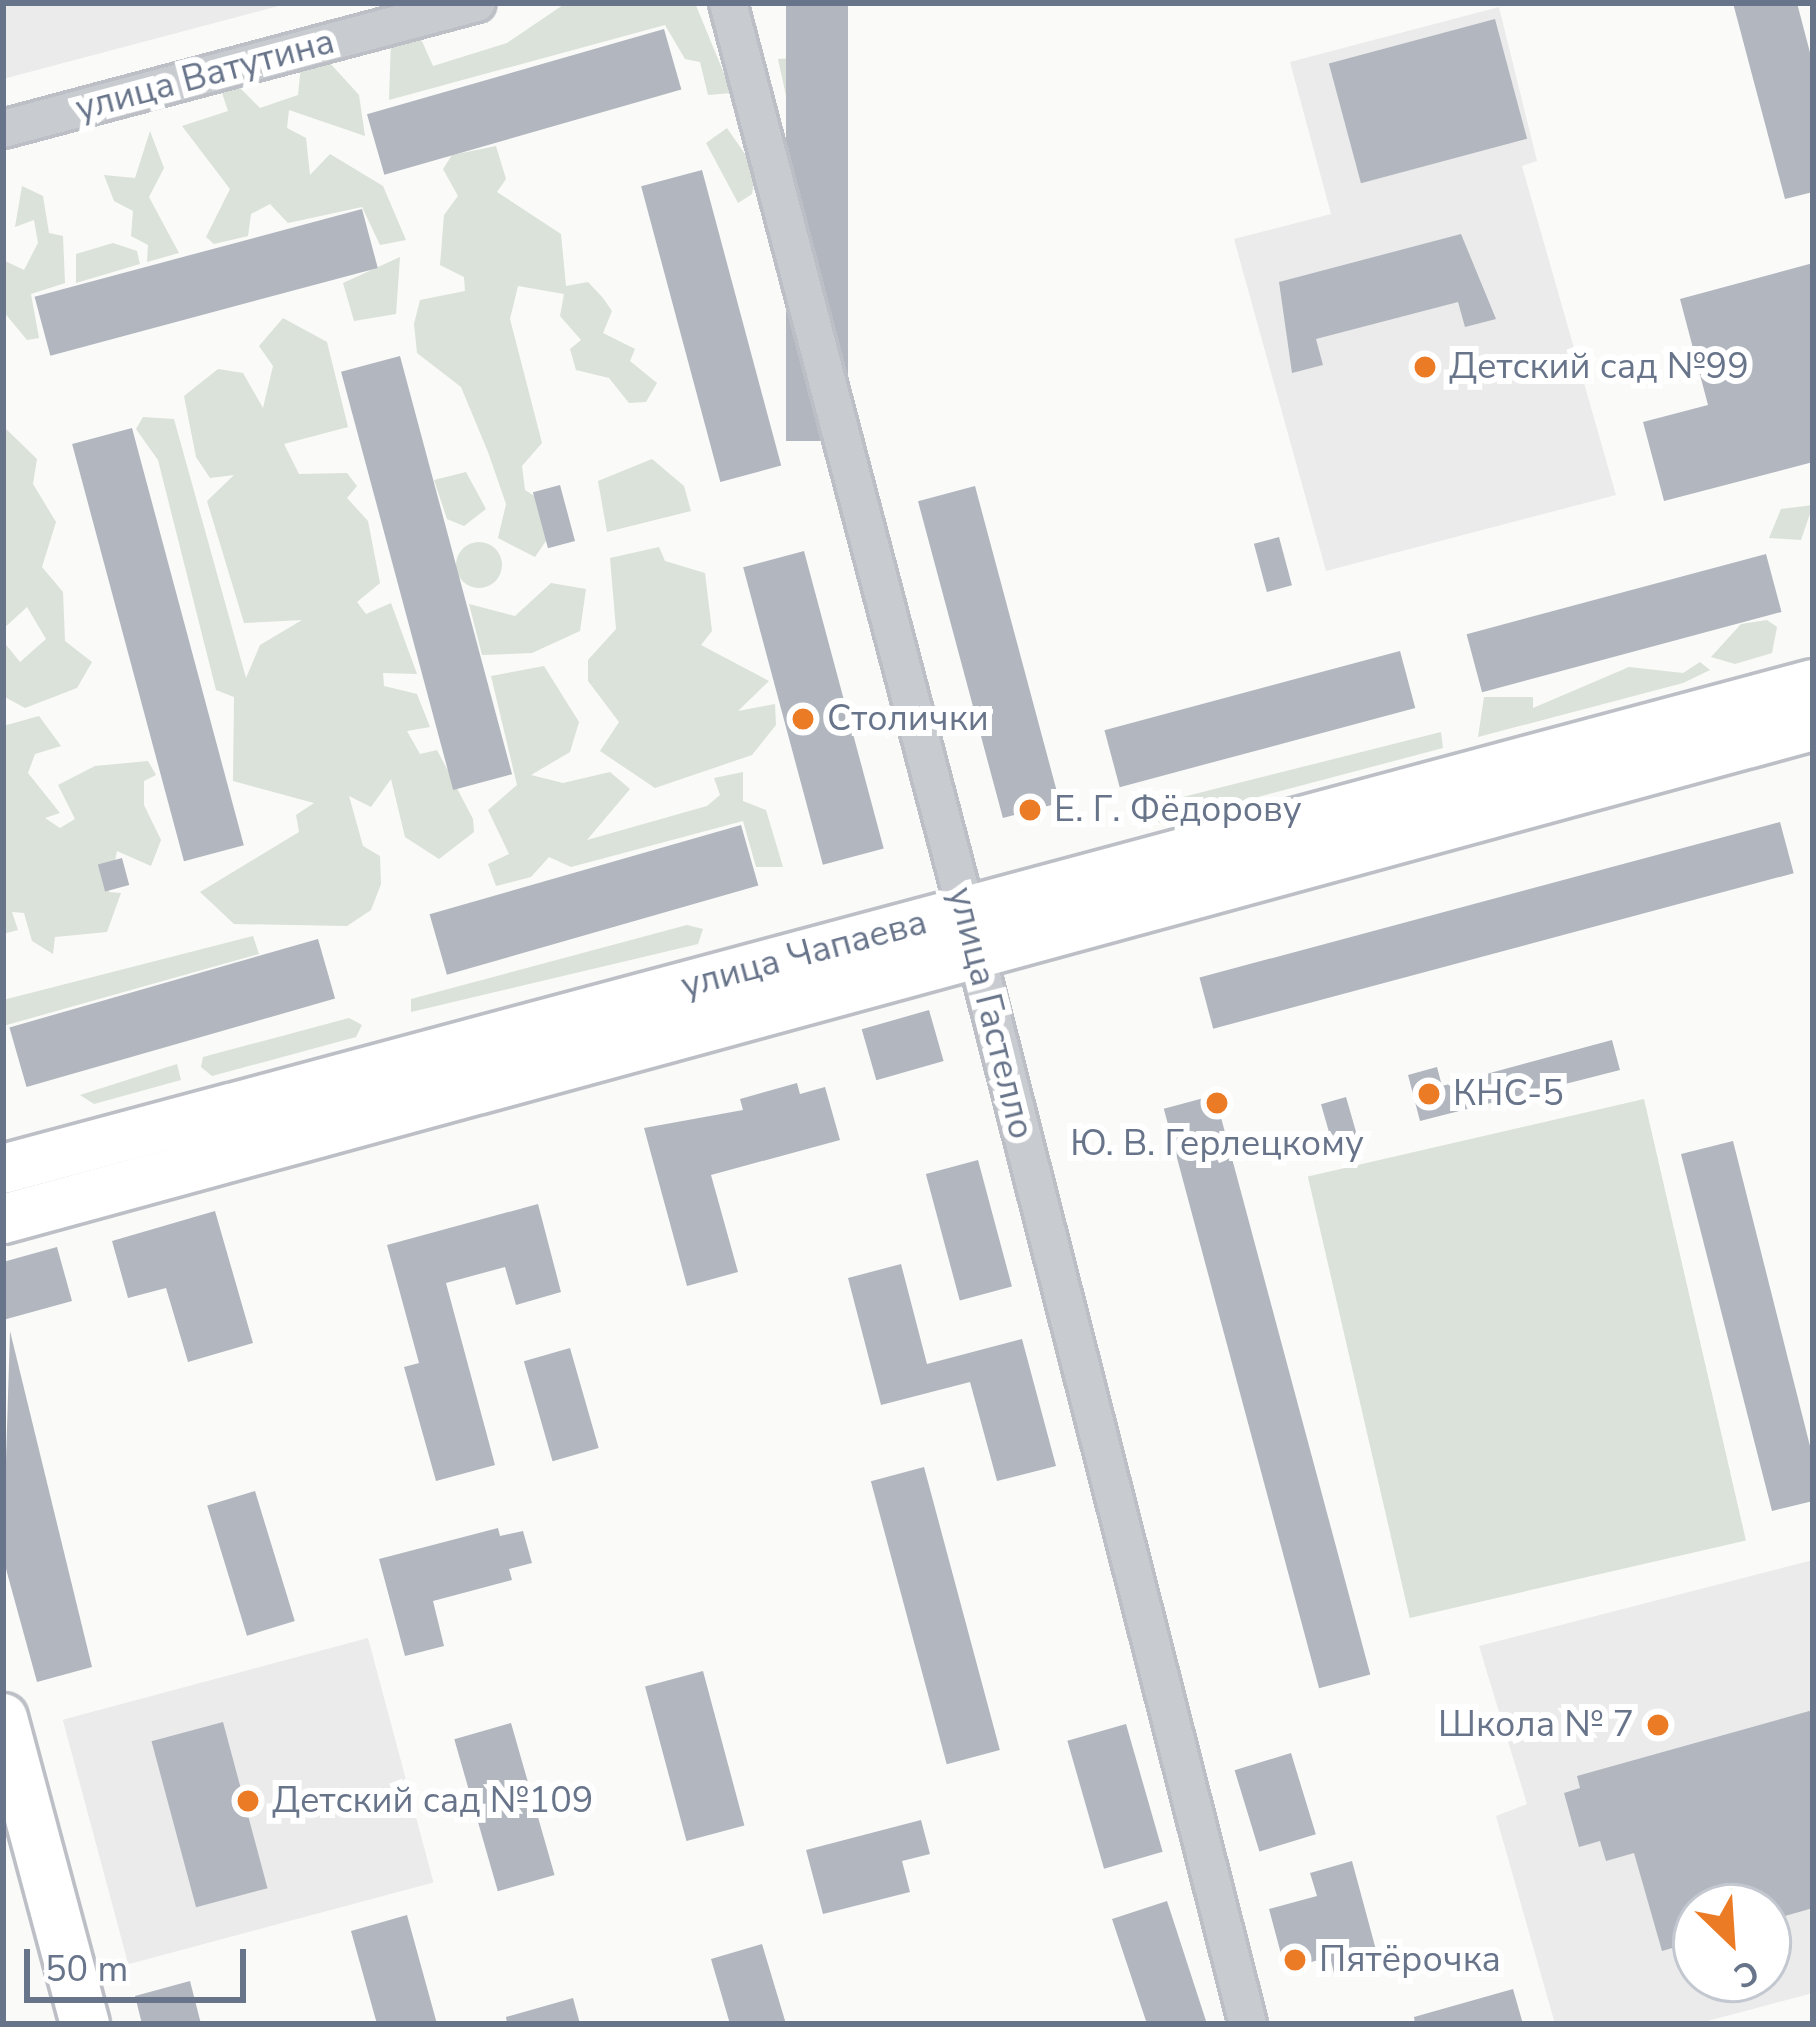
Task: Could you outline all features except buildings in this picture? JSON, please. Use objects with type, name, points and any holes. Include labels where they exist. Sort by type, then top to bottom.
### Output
[{"type":"street","name":"улица Ватутина","points":[[3,129],[477,3]]},
{"type":"street","name":"улица Гастелло","points":[[728,3],[1248,2024]]},
{"type":"street","name":"улица Чапаева","points":[[3,1169],[971,934],[1813,685]]},
{"type":"street","points":[[3,1219],[971,934],[1813,727]]},
{"type":"street","points":[[3,1718],[85,2024]]},
{"type":"shaded area","points":[[3,3],[286,3],[286,4],[3,79]]},
{"type":"shaded area","points":[[566,3],[695,3],[732,93],[708,95],[700,62],[685,59],[665,25],[389,100],[391,39],[421,39],[433,66],[507,43]]},
{"type":"shaded area","name":"Детский сад №99","points":[[1499,7],[1537,161],[1522,166],[1616,495],[1326,571],[1234,239],[1331,214],[1290,62]]},
{"type":"shaded area","points":[[793,58],[822,168],[800,160],[778,59]]},
{"type":"shaded area","points":[[328,61],[359,95],[365,136],[289,110],[287,128],[306,138],[310,175],[330,154],[383,186],[406,240],[380,245],[362,207],[288,223],[270,204],[251,214],[248,236],[214,244],[206,237],[230,189],[182,126],[228,111],[221,90],[238,86],[260,108],[298,95],[301,66]]},
{"type":"shaded area","points":[[727,128],[756,170],[752,194],[738,203],[706,143]]},
{"type":"shaded area","points":[[150,131],[164,168],[149,197],[179,253],[147,262],[148,245],[131,236],[133,211],[114,201],[104,175],[135,178]]},
{"type":"shaded area","points":[[496,146],[506,179],[497,192],[561,234],[566,286],[588,282],[612,311],[603,333],[635,349],[630,361],[657,383],[646,402],[629,403],[609,378],[576,370],[570,349],[581,340],[560,316],[564,294],[518,286],[510,319],[542,443],[522,466],[525,490],[544,502],[548,538],[535,557],[498,538],[506,504],[488,452],[461,387],[417,353],[414,324],[420,300],[465,291],[464,277],[440,265],[444,215],[458,196],[443,169],[452,155]]},
{"type":"shaded area","points":[[22,186],[43,196],[49,233],[63,236],[65,283],[31,294],[39,338],[27,340],[3,311],[3,260],[24,270],[38,243],[34,220],[15,227]]},
{"type":"shaded area","points":[[113,243],[137,251],[140,264],[76,283],[76,254]]},
{"type":"shaded area","points":[[400,257],[396,314],[354,321],[343,283]]},
{"type":"shaded area","points":[[283,318],[327,342],[348,427],[284,444],[299,474],[347,473],[357,486],[347,498],[368,521],[380,583],[357,602],[366,614],[391,603],[417,674],[383,673],[384,686],[417,694],[430,727],[407,731],[420,754],[437,750],[473,819],[474,832],[439,859],[405,837],[391,779],[371,807],[349,796],[363,846],[380,856],[381,884],[371,910],[347,926],[234,924],[200,892],[299,832],[296,815],[314,803],[233,781],[234,697],[216,690],[158,460],[136,429],[143,417],[174,419],[246,678],[260,645],[302,620],[244,623],[207,501],[234,475],[210,478],[196,457],[184,396],[218,369],[243,373],[263,408],[273,366],[259,346]]},
{"type":"shaded area","points":[[6,429],[37,459],[33,484],[56,522],[42,567],[63,592],[65,641],[92,662],[77,688],[25,708],[3,696],[3,641],[20,662],[46,639],[27,607],[3,629]]},
{"type":"shaded area","points":[[652,459],[684,486],[691,511],[607,532],[598,481]]},
{"type":"shaded area","points":[[466,472],[486,509],[464,526],[447,519],[434,480]]},
{"type":"shaded area","points":[[1813,505],[1801,540],[1769,538],[1781,509]]},
{"type":"shaded area","points":[[479,542],[495,549],[502,565],[495,581],[479,588],[463,581],[456,565],[463,549]]},
{"type":"shaded area","points":[[659,547],[665,561],[705,573],[712,631],[701,645],[769,681],[738,711],[775,704],[776,725],[752,755],[655,788],[600,751],[619,722],[588,681],[588,660],[616,629],[610,558]]},
{"type":"shaded area","points":[[551,583],[586,589],[580,631],[532,653],[482,655],[469,604],[515,616]]},
{"type":"shaded area","points":[[1767,620],[1777,627],[1772,653],[1735,664],[1711,657],[1741,624]]},
{"type":"shaded area","points":[[1700,662],[1710,670],[1683,683],[1478,737],[1484,697],[1533,697],[1533,708],[1629,667],[1683,673]]},
{"type":"shaded area","points":[[544,666],[579,722],[570,752],[531,775],[563,783],[610,772],[630,789],[587,840],[707,806],[720,795],[714,778],[743,772],[743,801],[766,810],[783,867],[756,867],[743,821],[571,867],[549,857],[531,877],[496,886],[488,864],[509,854],[488,810],[517,785],[491,676]]},
{"type":"shaded area","points":[[39,716],[61,746],[35,754],[28,773],[60,813],[45,818],[60,828],[75,819],[58,785],[95,766],[148,761],[156,775],[144,781],[144,805],[161,840],[151,866],[117,851],[109,892],[121,893],[107,932],[55,937],[53,954],[32,941],[24,913],[12,912],[18,930],[3,934],[3,726]]},
{"type":"shaded area","points":[[1441,732],[1443,748],[1160,823],[1151,815],[1155,804]]},
{"type":"shaded area","points":[[687,925],[703,929],[698,944],[411,1012],[411,999]]},
{"type":"shaded area","points":[[253,936],[259,954],[3,1026],[3,1000]]},
{"type":"shaded area","points":[[349,1018],[362,1025],[356,1037],[212,1076],[201,1067],[203,1057]]},
{"type":"shaded area","points":[[177,1064],[181,1080],[94,1104],[80,1095]]},
{"type":"shaded area","points":[[1644,1099],[1746,1540],[1410,1618],[1308,1177]]},
{"type":"shaded area","name":"Школа № 7","points":[[1813,1560],[1813,1993],[1792,1999],[1792,1883],[1672,1883],[1672,2003],[1775,2003],[1696,2024],[1555,2024],[1496,1816],[1527,1804],[1479,1646]]},
{"type":"shaded area","name":"Детский сад №109","points":[[368,1638],[433,1882],[128,1964],[63,1720]]},
{"type":"place","name":"Детский сад №99","points":[[1425,367]]},
{"type":"place","name":"Столички","points":[[803,719]]},
{"type":"place","name":"Е. Г. Фёдорову","points":[[1030,810]]},
{"type":"place","name":"КНС-5","points":[[1429,1094]]},
{"type":"place","name":"Ю. В. Герлецкому","points":[[1217,1103]]},
{"type":"place","name":"Школа № 7","points":[[1658,1725]]},
{"type":"place","name":"Детский сад №109","points":[[248,1801]]},
{"type":"place","name":"Пятёрочка","points":[[1295,1960]]}]
